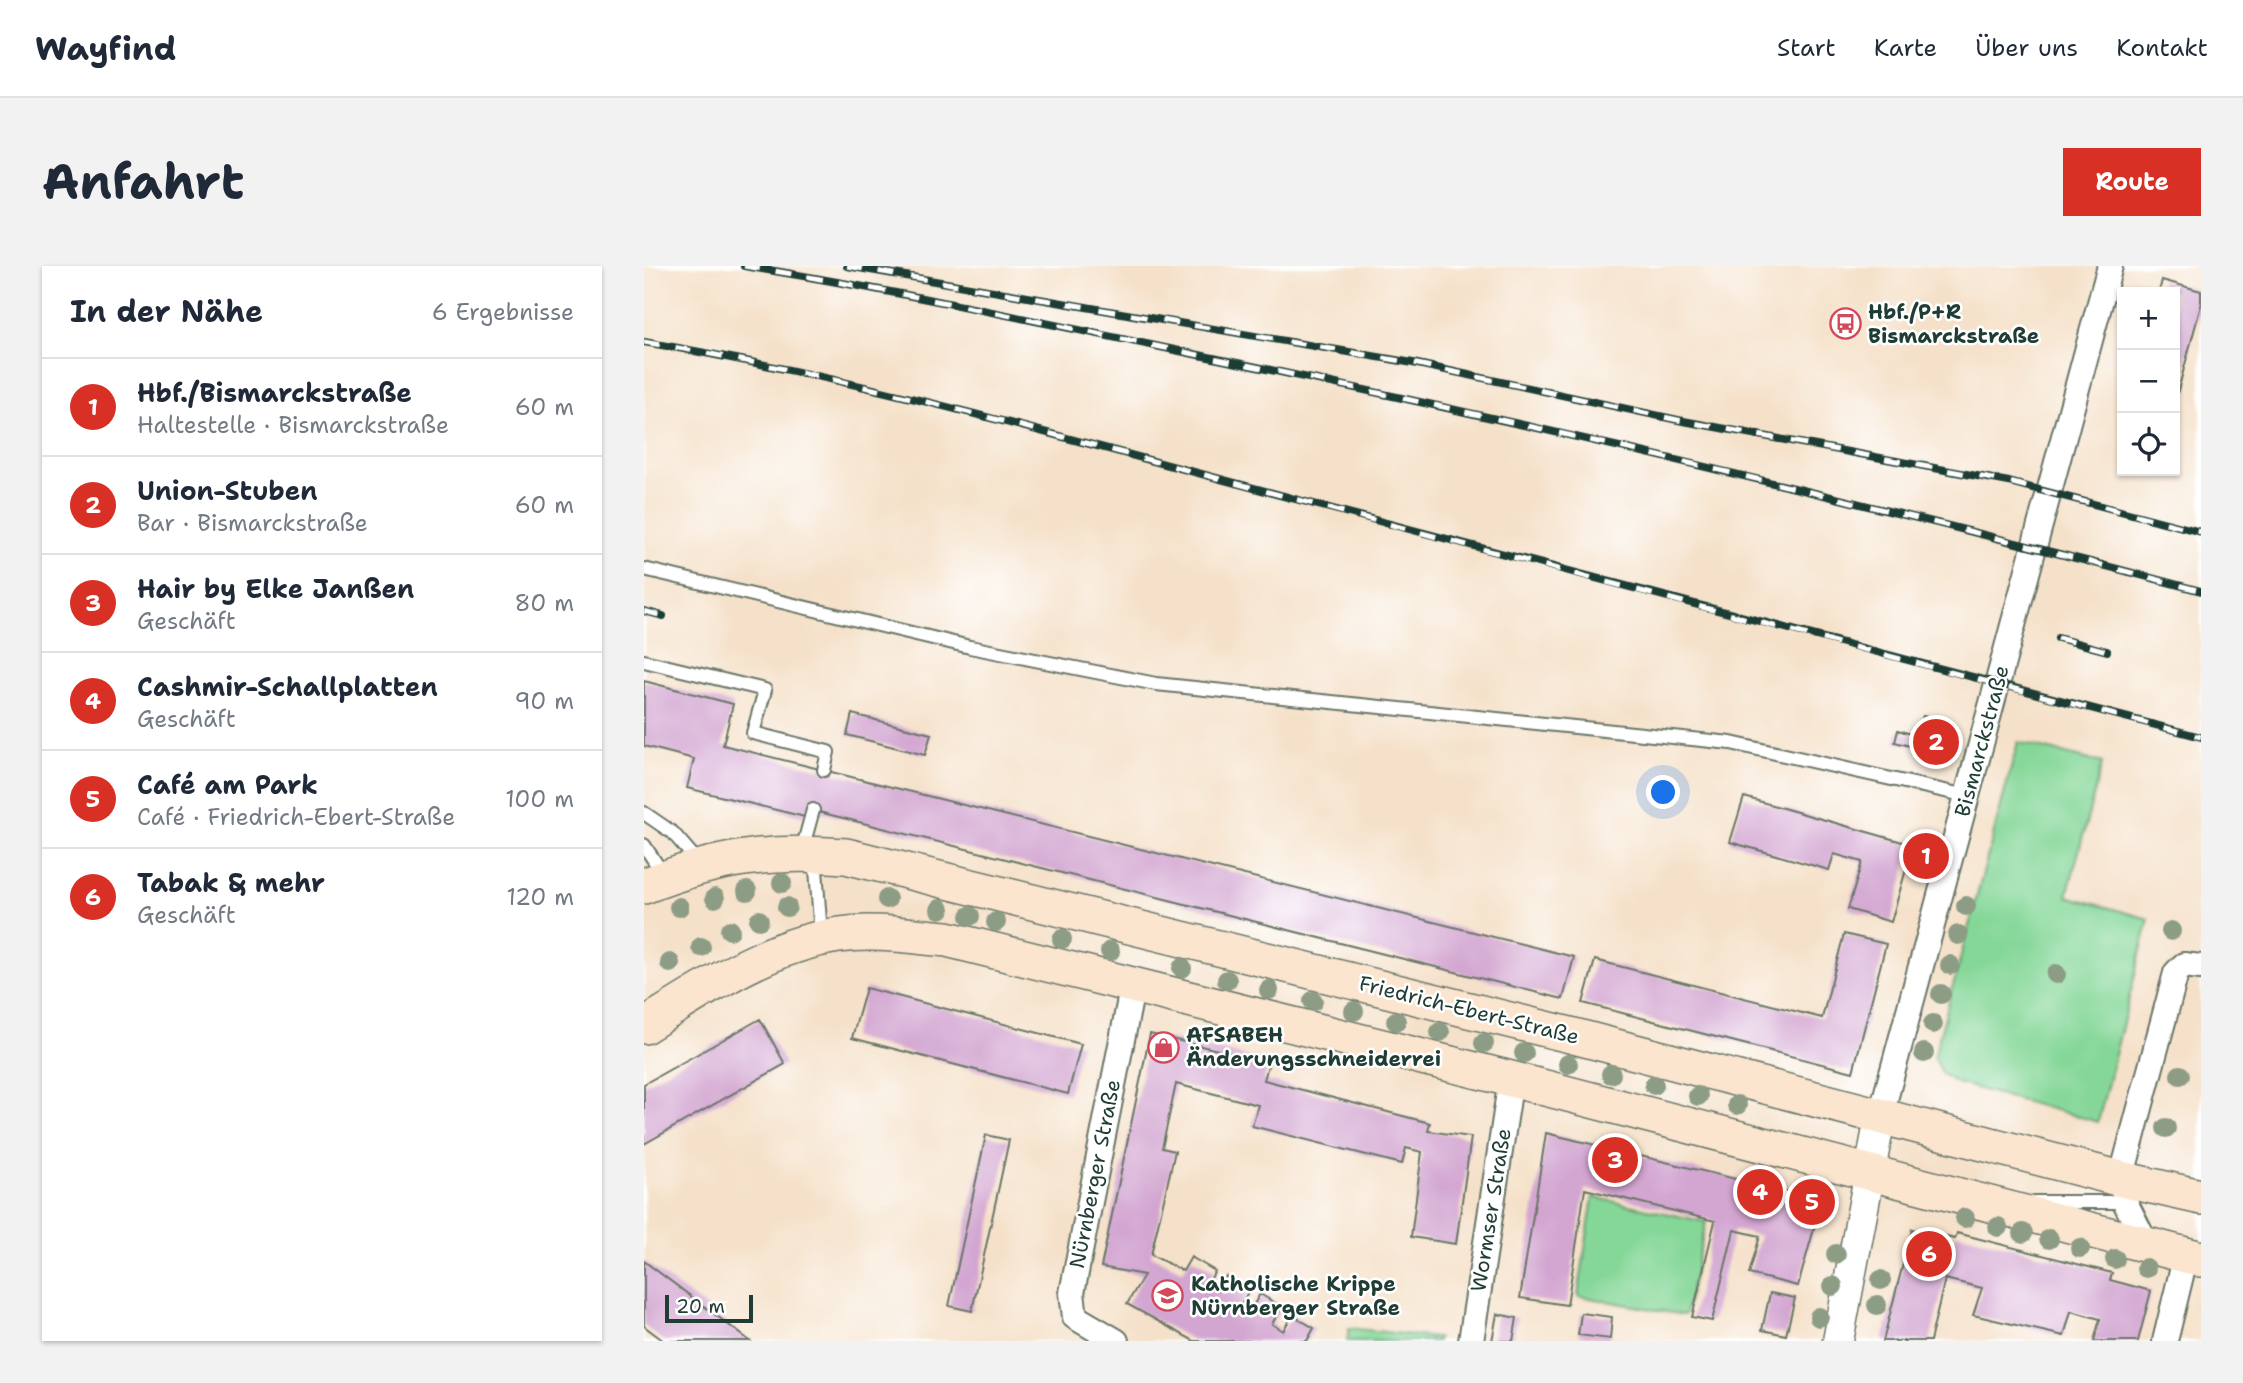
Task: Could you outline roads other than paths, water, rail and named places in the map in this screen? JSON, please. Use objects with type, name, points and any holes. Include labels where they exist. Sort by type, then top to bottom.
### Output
[{"type":"main road","name":"Friedrich-Ebert-Straße","points":[[655,882],[732,858],[808,853],[846,856],[1570,1035],[1880,1118],[2133,1196],[2194,1195]]},
{"type":"main road","name":"Friedrich-Ebert-Straße","points":[[644,1026],[720,978],[793,946],[821,939],[878,933],[947,939],[1511,1079],[2194,1257]]},
{"type":"street","name":"Bismarckstraße","points":[[1838,1341],[1880,1118],[2110,266]]},
{"type":"street","points":[[2146,1244],[2133,1196],[2176,973],[2184,965],[2201,967]]},
{"type":"street","name":"Nürnberger Straße","points":[[1116,1341],[1075,1317],[1072,1293],[1133,984]]},
{"type":"street","name":"Wormser Straße","points":[[1471,1341],[1511,1079]]},
{"type":"street","points":[[2165,1341],[2194,1257]]},
{"type":"lane","points":[[644,569],[970,648],[1156,684],[1731,743],[1967,796]]},
{"type":"lane","points":[[644,661],[765,690],[753,733],[828,752],[824,770]]},
{"type":"lane","points":[[813,810],[808,853],[821,939]]},
{"type":"lane","points":[[644,813],[673,833],[701,866]]},
{"type":"lane","points":[[644,845],[655,882]]},
{"type":"lane","name":"Friedrich-Ebert-Straße","points":[[2003,1207],[2035,1202],[2133,1196]]},
{"type":"railway","points":[[744,266],[984,310],[1591,440],[1836,498],[2201,591]]},
{"type":"railway","points":[[847,266],[1413,363],[1678,420],[2009,482],[2201,532]]},
{"type":"railway","points":[[644,342],[808,374],[971,413],[2201,737]]},
{"type":"railway","points":[[644,611],[663,616]]},
{"type":"railway","points":[[2058,638],[2107,651]]},
{"type":"place","name":"Hbf./P+R Bismarckstraße","points":[[1845,324]]},
{"type":"place","name":"Union-Stuben","points":[[1936,742]]},
{"type":"place","name":"Hbf./Bismarckstraße","points":[[1926,856]]},
{"type":"place","name":"AFSABEH Änderungsschneiderrei","points":[[1163,1047]]},
{"type":"place","name":"Hair by Elke Janßen","points":[[1615,1160]]},
{"type":"place","name":"Cashmir-Schallplatten","points":[[1760,1192]]},
{"type":"place","name":"Café am Park","points":[[1812,1202]]},
{"type":"place","name":"Tabak & mehr","points":[[1929,1254]]},
{"type":"place","name":"Katholische Krippe Nürnberger Straße","points":[[1168,1296]]}]
